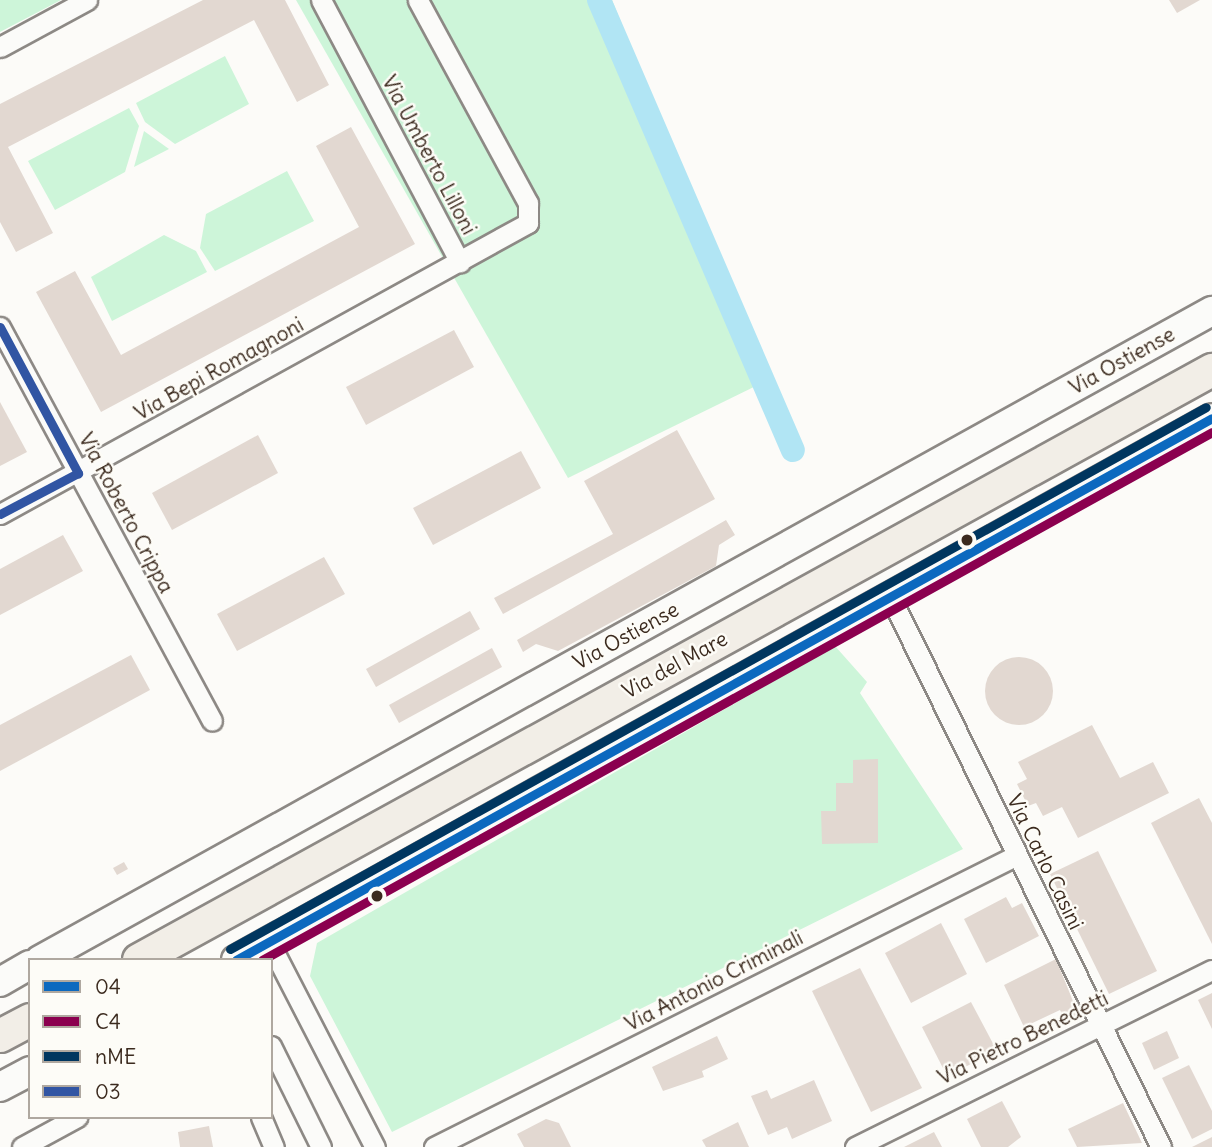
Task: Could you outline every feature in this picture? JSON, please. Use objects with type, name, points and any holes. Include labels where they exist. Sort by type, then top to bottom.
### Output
[{"type":"main road","name":"Via Ostiense","points":[[44,958],[1212,311]]},
{"type":"main road","name":"Via del Mare","points":[[143,958],[1212,370]]},
{"type":"main road","points":[[240,958],[1212,418]]},
{"type":"main road","points":[[0,982],[28,966]]},
{"type":"main road","points":[[0,1036],[28,1021]]},
{"type":"main road","points":[[0,1087],[28,1071]]},
{"type":"street","points":[[0,47],[87,0]]},
{"type":"street","name":"Via Umberto Lilloni","points":[[321,0],[460,262],[523,228],[530,210],[418,0]]},
{"type":"street","name":"Via Bepi Romagnoni","points":[[0,514],[460,262]]},
{"type":"street","name":"Via Roberto Crippa","points":[[0,327],[212,720]]},
{"type":"street","name":"Via Carlo Casini","points":[[890,596],[1015,856],[1161,1147]]},
{"type":"street","name":"Via Antonio Criminali","points":[[434,1147],[1015,856]]},
{"type":"street","points":[[268,942],[375,1147]]},
{"type":"street","name":"Via Pietro Benedetti","points":[[855,1147],[1212,970]]},
{"type":"street","points":[[273,1050],[321,1147]]},
{"type":"street","points":[[22,1147],[73,1119]]},
{"type":"street","points":[[262,1119],[274,1147]]},
{"type":"green space","points":[[0,0],[61,0],[0,32]]},
{"type":"green space","points":[[296,0],[612,0],[766,381],[568,478]]},
{"type":"green space","points":[[225,56],[249,104],[175,144],[145,122],[136,103]]},
{"type":"green space","points":[[129,108],[139,126],[125,172],[55,210],[28,161]]},
{"type":"green space","points":[[144,131],[169,149],[134,167]]},
{"type":"green space","points":[[287,171],[314,221],[215,271],[200,248],[206,214]]},
{"type":"green space","points":[[164,235],[196,251],[207,272],[112,321],[91,277]]},
{"type":"green space","points":[[835,646],[867,682],[860,693],[963,849],[392,1132],[310,976],[317,943]]},
{"type":"building","points":[[203,0],[285,0],[329,85],[297,102],[254,20],[8,147],[53,233],[16,252],[0,222],[0,104]]},
{"type":"building","points":[[1169,0],[1200,0],[1177,13]]},
{"type":"building","points":[[351,127],[415,244],[101,412],[36,292],[75,271],[121,355],[359,227],[316,146]]},
{"type":"building","points":[[454,330],[474,367],[366,425],[346,387]]},
{"type":"building","points":[[0,402],[27,452],[0,466]]},
{"type":"building","points":[[677,430],[715,499],[503,614],[494,598],[613,534],[584,481]]},
{"type":"building","points":[[258,435],[278,473],[172,530],[152,493]]},
{"type":"building","points":[[521,451],[541,488],[433,545],[413,508]]},
{"type":"building","points":[[726,520],[735,535],[719,545],[716,566],[558,651],[536,644],[523,652],[517,640]]},
{"type":"building","points":[[63,535],[83,571],[0,615],[0,569]]},
{"type":"building","points":[[324,557],[345,594],[237,651],[217,614]]},
{"type":"building","points":[[470,611],[480,629],[376,687],[366,669]]},
{"type":"building","points":[[492,648],[502,667],[399,723],[389,705]]},
{"type":"building","points":[[131,655],[150,690],[0,771],[0,725]]},
{"type":"building","points":[[1019,657],[1032,660],[1043,667],[1050,678],[1053,691],[1050,704],[1043,715],[1032,722],[1019,725],[1006,722],[995,715],[988,704],[985,691],[988,678],[995,667],[1006,660]]},
{"type":"building","points":[[1092,725],[1120,778],[1153,762],[1169,793],[1078,838],[1062,807],[1043,816],[1036,803],[1028,806],[1017,784],[1027,779],[1018,762]]},
{"type":"building","points":[[878,759],[878,843],[822,844],[821,811],[836,811],[836,783],[853,783],[853,760]]},
{"type":"building","points":[[1199,798],[1212,823],[1212,944],[1151,823]]},
{"type":"building","points":[[1098,851],[1157,971],[1109,994],[1050,874]]},
{"type":"building","points":[[124,862],[128,869],[117,875],[113,868]]},
{"type":"building","points":[[1006,897],[1012,908],[1022,903],[1039,936],[986,963],[964,919]]},
{"type":"building","points":[[941,923],[967,974],[911,1003],[885,953]]},
{"type":"building","points":[[1056,959],[1079,1016],[1066,1022],[1060,1010],[1024,1027],[1004,985]]},
{"type":"building","points":[[860,968],[922,1088],[871,1112],[812,991]]},
{"type":"building","points":[[1212,993],[1212,1029],[1198,1000]]},
{"type":"building","points":[[971,1002],[997,1051],[947,1076],[922,1027]]},
{"type":"building","points":[[1167,1031],[1179,1058],[1154,1070],[1142,1043]]},
{"type":"building","points":[[717,1036],[728,1059],[702,1071],[704,1077],[663,1091],[652,1067]]},
{"type":"building","points":[[1189,1065],[1212,1111],[1212,1129],[1192,1139],[1162,1078]]},
{"type":"building","points":[[814,1080],[832,1121],[792,1139],[787,1127],[768,1135],[751,1096],[767,1090],[771,1099]]},
{"type":"building","points":[[1002,1101],[1021,1137],[1008,1147],[981,1147],[967,1119]]},
{"type":"building","points":[[1123,1103],[1142,1143],[1077,1147],[1068,1129]]},
{"type":"building","points":[[546,1119],[559,1123],[571,1147],[524,1147],[517,1134]]},
{"type":"building","points":[[738,1122],[749,1147],[706,1147],[702,1140]]},
{"type":"building","points":[[209,1126],[213,1147],[180,1147],[178,1132]]},
{"type":"building","points":[[934,1132],[942,1147],[904,1147]]},
{"type":"building","points":[[1212,1137],[1212,1147],[1192,1147]]},
{"type":"waterway","points":[[599,0],[793,450]]},
{"type":"transit line","name":"03","points":[[0,327],[78,473],[0,514]]},
{"type":"transit line","name":"nME","points":[[230,949],[1206,407]]},
{"type":"transit line","name":"04","points":[[240,958],[1212,418]]},
{"type":"transit line","name":"C4","points":[[266,958],[1212,432]]}]
